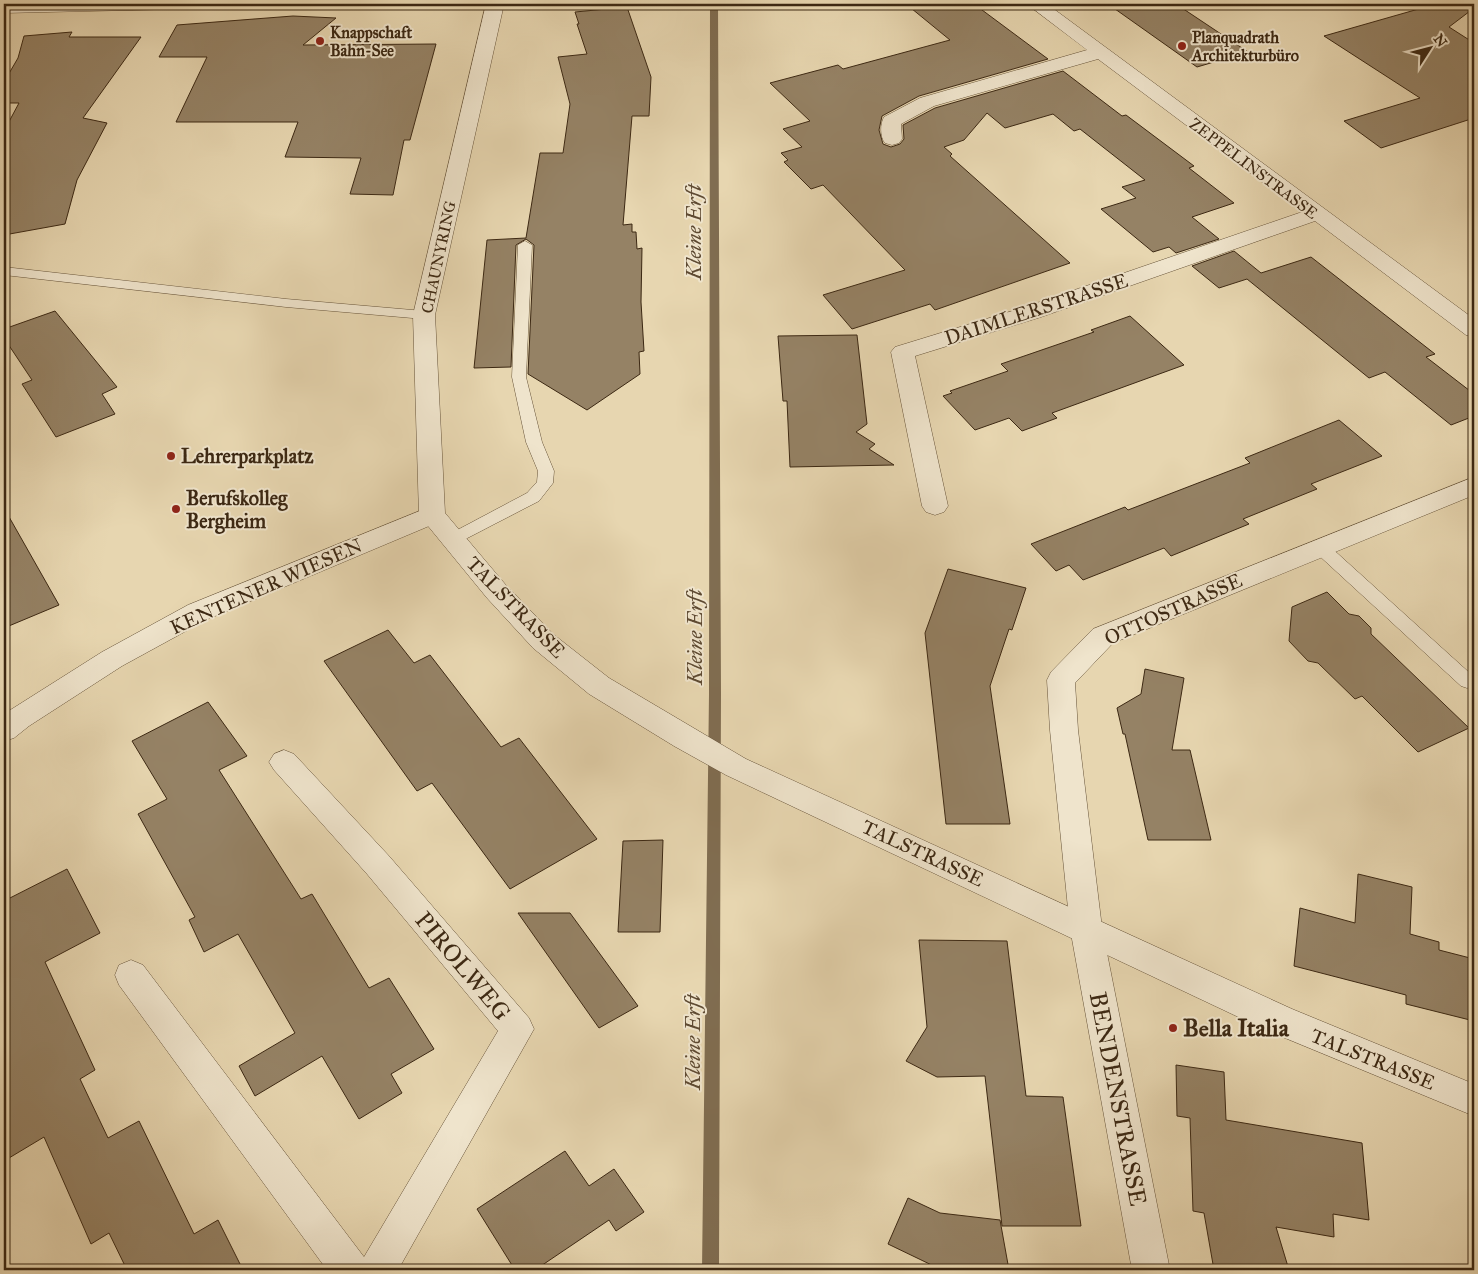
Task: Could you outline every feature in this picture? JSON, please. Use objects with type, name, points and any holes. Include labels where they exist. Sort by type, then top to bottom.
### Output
[{"type":"street","points":[[6,11],[176,4]]},
{"type":"street","name":"CHAUNYRING","points":[[432,515],[424,315],[494,4]]},
{"type":"street","name":"ZEPPELINSTRASSE","points":[[1036,4],[1316,214],[1472,327]]},
{"type":"street","points":[[892,139],[891,121],[927,102],[1101,52]]},
{"type":"street","name":"DAIMLERSTRASSE","points":[[935,506],[903,352],[1033,312],[1316,214]]},
{"type":"street","name":"OTTOSTRASSE","points":[[1086,928],[1064,730],[1061,680],[1103,636],[1474,485]]},
{"type":"street","name":"TALSTRASSE","points":[[432,515],[496,591],[543,641],[599,686],[684,738],[736,767],[1086,928],[1280,1020],[1474,1100]]},
{"type":"street","name":"KENTENER WIESEN","points":[[4,730],[19,718],[112,659],[198,612],[432,515]]},
{"type":"street","name":"PIROLWEG","points":[[284,762],[378,865],[517,1029],[378,1270]]},
{"type":"street","name":"BENDENSTRASSE","points":[[1086,928],[1151,1270]]},
{"type":"street","points":[[131,975],[350,1270]]},
{"type":"lane","points":[[452,540],[533,498],[545,483],[546,470],[534,442],[519,377],[525,246]]},
{"type":"lane","points":[[4,272],[286,303],[424,315]]},
{"type":"lane","points":[[1320,547],[1467,681]]},
{"type":"building","points":[[906,4],[974,4],[1048,59],[919,96],[882,116],[879,130],[883,144],[891,147],[900,144],[904,139],[903,125],[935,108],[1063,71],[1122,116],[1126,115],[1194,166],[1189,168],[1234,203],[1192,217],[1219,239],[1176,253],[1169,247],[1153,252],[1101,209],[1136,198],[1122,187],[1145,180],[1080,129],[1074,131],[1053,114],[1005,128],[987,113],[964,140],[944,147],[952,154],[950,156],[1070,263],[935,310],[930,304],[852,329],[823,295],[905,270],[823,185],[811,189],[784,162],[788,160],[781,153],[802,147],[783,129],[810,121],[770,83],[838,65],[843,69],[950,40]]},
{"type":"building","points":[[1108,4],[1176,4],[1248,52],[1197,67]]},
{"type":"building","points":[[1436,4],[1474,4],[1474,8],[1449,27],[1474,43],[1474,118],[1381,148],[1344,121],[1420,98],[1324,36]]},
{"type":"building","points":[[627,7],[651,77],[649,116],[632,116],[623,225],[632,224],[632,232],[636,232],[637,249],[642,248],[641,302],[644,351],[639,352],[640,374],[587,410],[528,374],[534,245],[526,239],[516,245],[511,367],[474,368],[487,240],[526,238],[540,153],[563,153],[570,104],[558,57],[587,54],[575,12]]},
{"type":"building","points":[[293,16],[336,18],[303,45],[436,44],[410,140],[404,140],[393,195],[350,194],[361,158],[285,157],[298,122],[176,122],[207,57],[159,57],[177,25]]},
{"type":"building","points":[[72,32],[69,37],[141,37],[83,118],[107,123],[77,180],[65,224],[4,235],[4,131],[19,103],[4,103],[4,82],[18,58],[24,36]]},
{"type":"building","points":[[1234,251],[1261,273],[1311,257],[1435,354],[1426,357],[1474,394],[1474,416],[1451,425],[1385,372],[1369,378],[1247,279],[1219,288],[1192,266]]},
{"type":"building","points":[[55,311],[117,387],[102,394],[115,414],[56,437],[22,384],[32,380],[4,338],[4,329]]},
{"type":"building","points":[[1130,316],[1184,365],[1052,413],[1057,418],[1022,431],[1009,418],[975,430],[943,396],[952,393],[950,391],[1008,371],[1001,364],[1094,332],[1091,330]]},
{"type":"building","points":[[857,335],[867,424],[856,432],[875,444],[869,449],[894,465],[790,467],[787,401],[783,401],[778,336]]},
{"type":"building","points":[[1339,420],[1382,456],[1311,484],[1317,489],[1243,519],[1249,524],[1171,556],[1164,548],[1083,580],[1069,565],[1056,571],[1031,544],[1125,507],[1128,510],[1250,463],[1245,458]]},
{"type":"building","points":[[4,508],[59,605],[4,628]]},
{"type":"building","points":[[948,569],[1026,588],[1012,630],[1009,629],[990,686],[1010,824],[946,824],[925,633]]},
{"type":"building","points":[[1327,592],[1349,614],[1359,616],[1371,628],[1371,634],[1469,728],[1418,752],[1362,696],[1355,699],[1318,663],[1308,661],[1289,641],[1292,607]]},
{"type":"building","points":[[388,630],[414,663],[430,655],[501,747],[519,738],[597,839],[510,889],[432,783],[417,791],[324,661]]},
{"type":"building","points":[[1145,669],[1184,678],[1172,750],[1190,750],[1211,840],[1148,840],[1125,734],[1123,734],[1117,708],[1141,694]]},
{"type":"building","points":[[208,702],[247,756],[219,770],[301,899],[312,894],[369,988],[389,978],[434,1049],[391,1074],[402,1093],[359,1119],[322,1056],[255,1096],[239,1066],[295,1033],[238,934],[204,952],[189,920],[195,917],[138,814],[167,799],[132,741]]},
{"type":"building","points":[[663,840],[660,932],[618,932],[623,841]]},
{"type":"building","points":[[67,869],[100,933],[45,962],[95,1070],[80,1079],[108,1138],[139,1121],[194,1234],[218,1220],[243,1270],[127,1270],[109,1233],[91,1244],[44,1137],[4,1161],[4,901]]},
{"type":"building","points":[[1358,874],[1412,887],[1410,934],[1439,942],[1439,950],[1474,959],[1474,1021],[1406,1004],[1406,995],[1294,966],[1300,908],[1355,923]]},
{"type":"building","points":[[518,913],[570,913],[638,1006],[599,1028]]},
{"type":"building","points":[[919,940],[1007,941],[1026,1096],[1063,1097],[1081,1226],[1002,1226],[985,1076],[937,1077],[906,1061],[927,1027]]},
{"type":"building","points":[[1176,1065],[1224,1072],[1226,1120],[1362,1143],[1369,1220],[1333,1214],[1334,1237],[1276,1227],[1289,1270],[1214,1270],[1204,1213],[1193,1211],[1190,1118],[1177,1116]]},
{"type":"building","points":[[565,1151],[589,1186],[614,1169],[644,1212],[616,1231],[609,1220],[535,1270],[515,1270],[477,1209]]},
{"type":"building","points":[[908,1198],[940,1213],[1000,1220],[1009,1270],[942,1270],[888,1244]]},
{"type":"waterway","name":"Kleine Erft","points":[[711,1270],[715,694],[714,4]]},
{"type":"place","name":"Knappschaft Bahn-See","points":[[320,41]]},
{"type":"place","name":"Planquadrath Architekturbüro","points":[[1182,46]]},
{"type":"place","name":"Lehrerparkplatz","points":[[171,456]]},
{"type":"place","name":"Berufskolleg Bergheim","points":[[176,509]]},
{"type":"place","name":"Bella Italia","points":[[1173,1028]]}]
